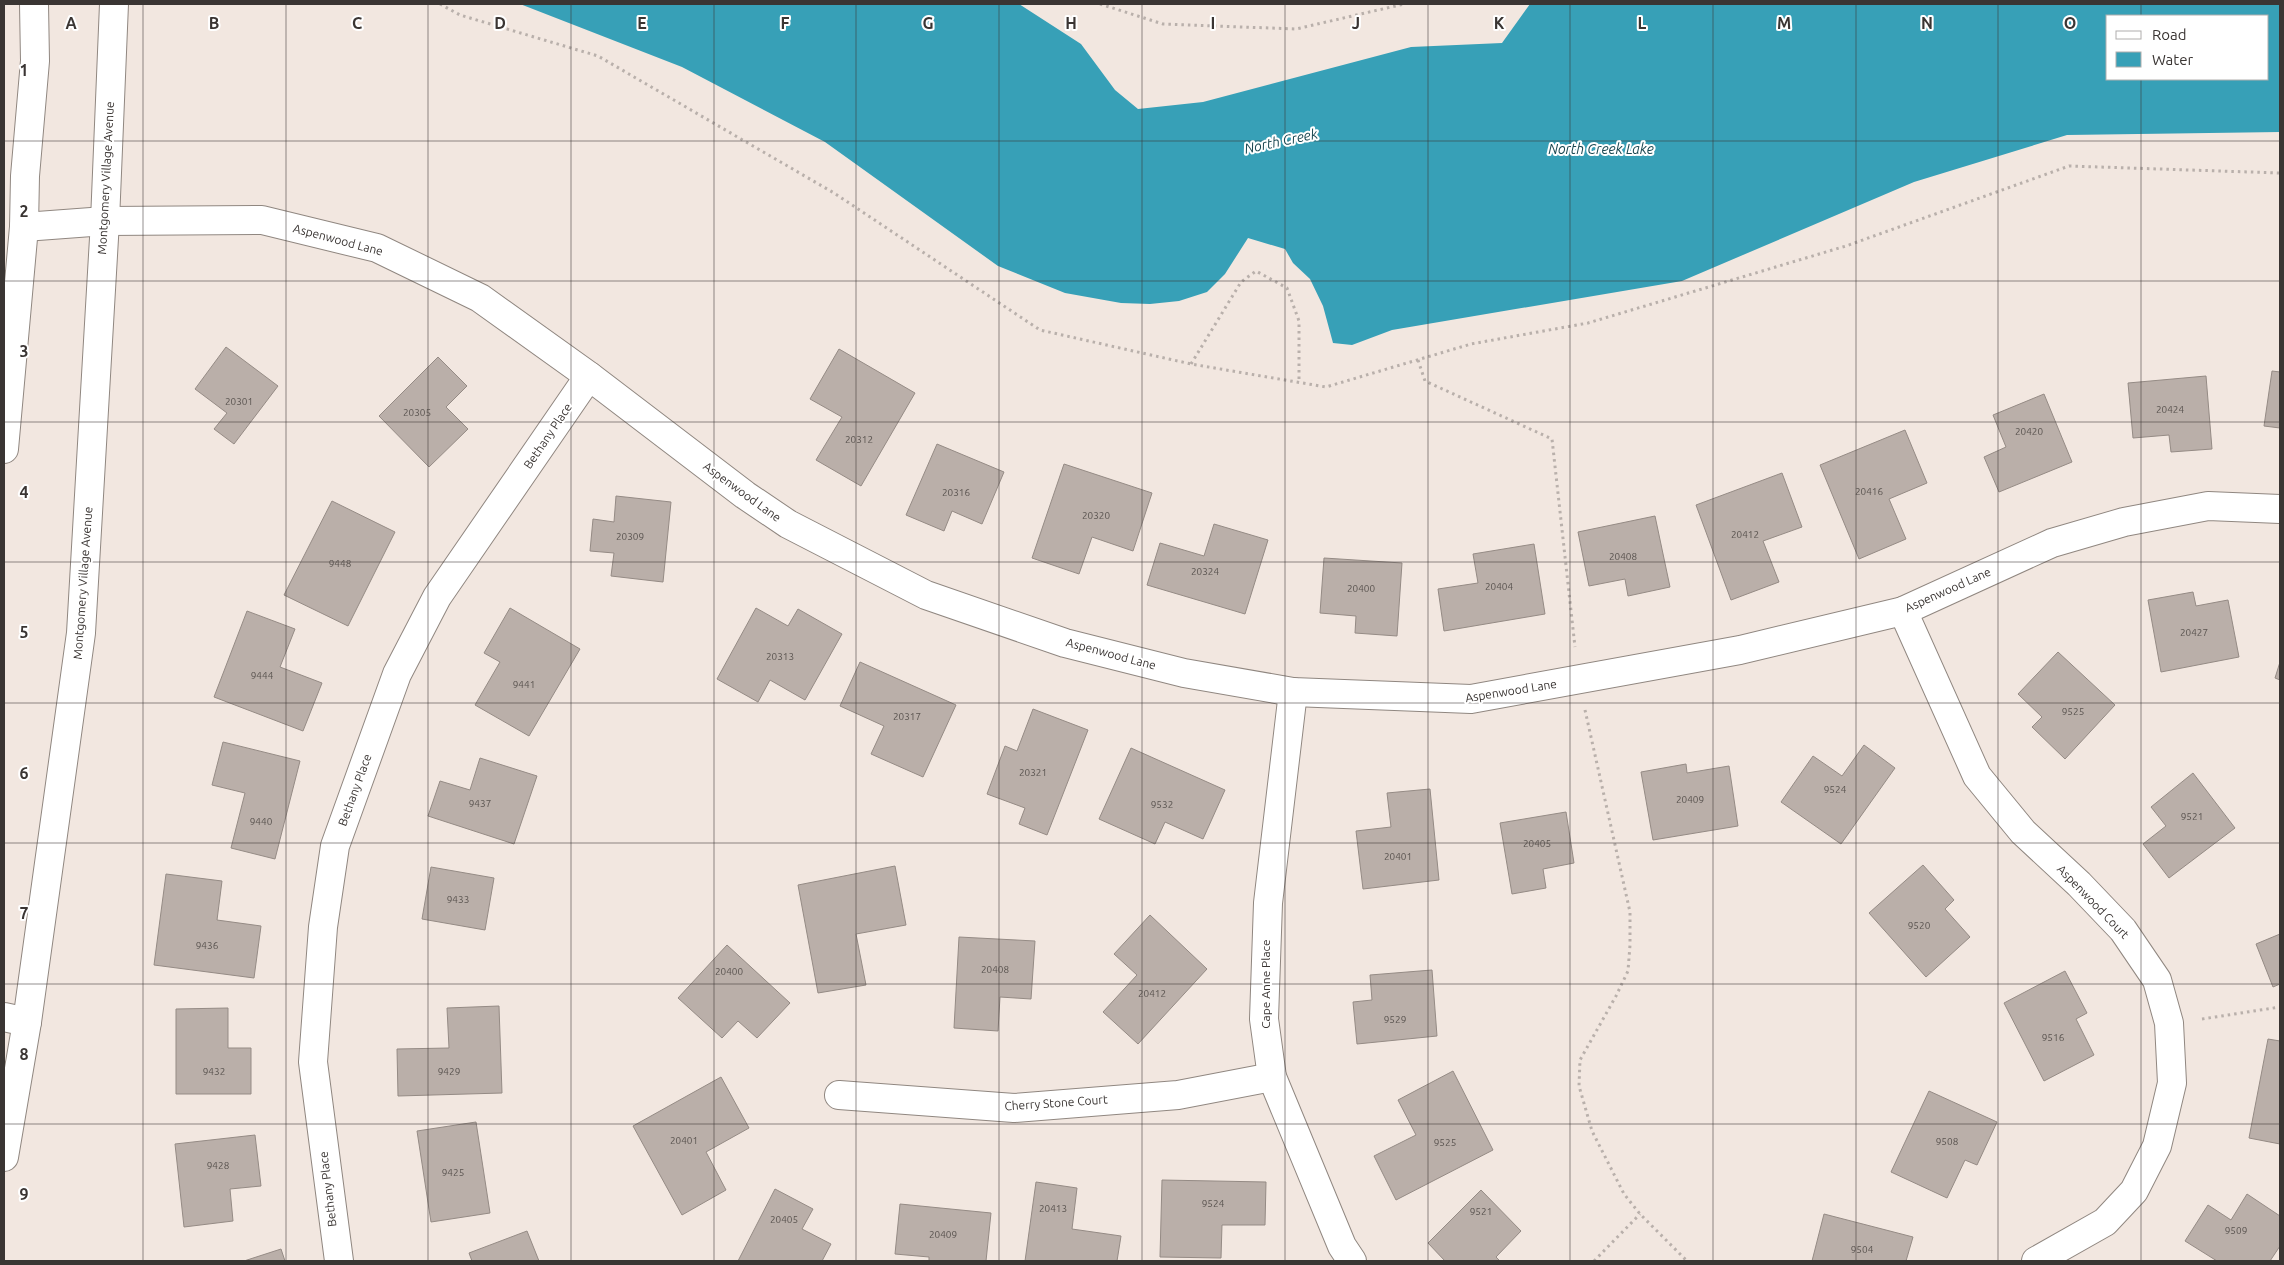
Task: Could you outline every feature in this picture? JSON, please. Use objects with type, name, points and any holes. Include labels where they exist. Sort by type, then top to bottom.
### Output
[{"type":"street","points":[[4,449],[24,227],[25,176],[35,61],[34,4]]},
{"type":"street","name":"Montgomery Village Avenue","points":[[4,1157],[16,1020],[81,633],[105,221],[114,4]]},
{"type":"street","name":"Aspenwood Lane","points":[[24,227],[105,221],[262,220],[376,248],[480,298],[589,376],[745,495],[788,524],[926,595],[1065,643],[1184,673],[1293,692],[1471,699],[1740,650],[1903,611],[2052,543],[2124,522],[2208,506],[2280,508]]},
{"type":"street","name":"Bethany Place","points":[[339,1261],[336,1255],[313,1062],[323,927],[335,846],[397,674],[437,597],[589,376]]},
{"type":"street","name":"Aspenwood Court","points":[[1903,611],[1977,776],[2023,832],[2079,884],[2123,930],[2157,980],[2169,1023],[2172,1083],[2157,1146],[2134,1191],[2105,1222],[2036,1261]]},
{"type":"street","name":"Cape Anne Place","points":[[1293,692],[1266,930],[1264,1019],[1272,1077],[1342,1246],[1352,1261]]},
{"type":"street","name":"Cherry Stone Court","points":[[839,1095],[1014,1108],[1178,1095],[1272,1077]]},
{"type":"path","points":[[440,4],[460,15],[598,56],[834,193],[1040,330],[1191,364],[1326,387],[1471,344],[1588,323],[1846,246],[2069,166],[2280,174]]},
{"type":"path","points":[[1100,4],[1163,24],[1296,29],[1404,4]]},
{"type":"path","points":[[1191,364],[1241,282],[1256,271],[1287,288],[1299,321],[1299,382]]},
{"type":"path","points":[[1418,360],[1425,381],[1552,439],[1578,679],[1630,912],[1628,970],[1616,996],[1580,1060],[1579,1086],[1592,1131],[1624,1194],[1640,1214],[1688,1261]]},
{"type":"path","points":[[2169,1023],[2280,1007]]},
{"type":"path","points":[[1594,1261],[1640,1214]]},
{"type":"water","name":"North Creek Lake","points":[[520,4],[1019,4],[1081,44],[1115,90],[1138,109],[1203,102],[1411,47],[1502,43],[1530,4],[2280,4],[2280,132],[2067,135],[1914,182],[1682,281],[1392,330],[1352,345],[1333,343],[1323,306],[1310,279],[1293,263],[1285,249],[1248,238],[1225,274],[1207,292],[1179,301],[1150,304],[1121,303],[1065,293],[998,266],[825,142],[682,67]]},
{"type":"building","points":[[226,347],[278,386],[234,444],[214,429],[227,413],[195,389]]},
{"type":"building","points":[[839,349],[915,393],[861,486],[816,460],[842,417],[810,399]]},
{"type":"building","points":[[438,357],[467,386],[446,407],[468,429],[429,467],[379,416]]},
{"type":"building","points":[[2272,371],[2280,372],[2280,428],[2264,426]]},
{"type":"building","points":[[2206,376],[2212,449],[2171,452],[2169,435],[2133,438],[2128,383]]},
{"type":"building","points":[[2044,394],[2072,462],[1999,492],[1984,457],[2006,447],[1993,415]]},
{"type":"building","points":[[1905,430],[1927,483],[1889,499],[1906,539],[1859,559],[1820,465]]},
{"type":"building","points":[[937,444],[1004,472],[982,524],[952,511],[944,531],[906,515]]},
{"type":"building","points":[[1064,464],[1152,493],[1133,551],[1092,537],[1079,574],[1032,558]]},
{"type":"building","points":[[1782,473],[1802,527],[1763,541],[1779,582],[1731,600],[1696,505]]},
{"type":"building","points":[[616,496],[671,502],[663,582],[611,576],[614,553],[590,551],[593,519],[614,522]]},
{"type":"building","points":[[332,501],[395,532],[348,626],[284,595]]},
{"type":"building","points":[[1655,516],[1670,587],[1628,596],[1625,579],[1589,586],[1578,532]]},
{"type":"building","points":[[1214,524],[1268,540],[1245,614],[1147,585],[1160,543],[1204,556]]},
{"type":"building","points":[[1534,544],[1545,614],[1444,631],[1438,589],[1478,583],[1473,554]]},
{"type":"building","points":[[1324,558],[1402,563],[1397,636],[1355,633],[1356,616],[1320,613]]},
{"type":"building","points":[[2193,592],[2196,606],[2228,600],[2239,657],[2161,672],[2148,600]]},
{"type":"building","points":[[510,608],[580,649],[529,736],[475,705],[500,662],[484,653]]},
{"type":"building","points":[[756,608],[788,626],[798,609],[842,634],[805,700],[770,680],[758,702],[717,679]]},
{"type":"building","points":[[247,611],[295,629],[280,667],[322,683],[303,731],[214,697]]},
{"type":"building","points":[[2058,652],[2115,705],[2065,759],[2032,727],[2042,717],[2018,694]]},
{"type":"building","points":[[860,662],[956,705],[923,777],[871,754],[884,726],[840,706]]},
{"type":"building","points":[[2280,662],[2280,680],[2275,678]]},
{"type":"building","points":[[1033,709],[1088,730],[1047,835],[1019,824],[1025,808],[987,794],[1005,746],[1017,751]]},
{"type":"building","points":[[223,742],[300,761],[275,859],[231,848],[245,793],[212,785]]},
{"type":"building","points":[[1864,745],[1895,768],[1841,844],[1781,802],[1813,756],[1842,776]]},
{"type":"building","points":[[1131,748],[1225,790],[1203,839],[1165,822],[1155,844],[1099,819]]},
{"type":"building","points":[[480,758],[537,776],[514,844],[428,816],[440,781],[470,790]]},
{"type":"building","points":[[1686,764],[1687,773],[1729,766],[1738,826],[1653,840],[1641,772]]},
{"type":"building","points":[[2193,773],[2235,828],[2169,878],[2143,844],[2166,826],[2151,807]]},
{"type":"building","points":[[1430,789],[1439,880],[1363,889],[1356,831],[1391,827],[1387,793]]},
{"type":"building","points":[[1566,812],[1574,863],[1543,869],[1546,888],[1512,894],[1500,823]]},
{"type":"building","points":[[1923,865],[1954,900],[1945,909],[1970,937],[1926,977],[1869,913]]},
{"type":"building","points":[[895,866],[906,925],[856,934],[866,985],[818,993],[798,885]]},
{"type":"building","points":[[431,867],[494,878],[485,930],[422,919]]},
{"type":"building","points":[[166,874],[222,881],[217,920],[261,926],[254,978],[154,965]]},
{"type":"building","points":[[1150,915],[1207,969],[1138,1044],[1103,1012],[1137,975],[1114,954]]},
{"type":"building","points":[[2280,934],[2280,984],[2273,987],[2256,944]]},
{"type":"building","points":[[959,937],[1035,941],[1031,999],[1000,997],[998,1031],[954,1028]]},
{"type":"building","points":[[727,945],[790,1003],[757,1038],[738,1021],[722,1038],[678,998]]},
{"type":"building","points":[[1432,970],[1437,1036],[1357,1044],[1353,1002],[1372,1000],[1370,975]]},
{"type":"building","points":[[2065,971],[2087,1013],[2076,1019],[2094,1055],[2044,1081],[2004,1003]]},
{"type":"building","points":[[499,1006],[502,1093],[398,1096],[397,1049],[449,1048],[447,1008]]},
{"type":"building","points":[[228,1008],[228,1048],[251,1048],[251,1094],[176,1094],[176,1009]]},
{"type":"building","points":[[2268,1039],[2280,1041],[2280,1144],[2249,1138]]},
{"type":"building","points":[[1453,1071],[1493,1150],[1396,1200],[1374,1156],[1416,1135],[1398,1100]]},
{"type":"building","points":[[721,1077],[749,1128],[706,1152],[726,1190],[682,1215],[633,1126]]},
{"type":"building","points":[[1929,1091],[1997,1122],[1977,1165],[1965,1160],[1947,1198],[1891,1172]]},
{"type":"building","points":[[476,1122],[490,1213],[431,1222],[417,1131]]},
{"type":"building","points":[[255,1135],[261,1186],[230,1189],[233,1221],[184,1227],[175,1144]]},
{"type":"building","points":[[1162,1180],[1266,1182],[1265,1225],[1222,1225],[1221,1258],[1160,1257]]},
{"type":"building","points":[[1036,1182],[1077,1188],[1072,1229],[1121,1236],[1117,1261],[1025,1261]]},
{"type":"building","points":[[775,1189],[813,1209],[802,1229],[831,1244],[822,1261],[738,1261]]},
{"type":"building","points":[[1481,1190],[1521,1231],[1496,1257],[1500,1261],[1445,1261],[1428,1243]]},
{"type":"building","points":[[2247,1194],[2280,1216],[2280,1246],[2270,1261],[2217,1261],[2185,1241],[2208,1205],[2231,1220]]},
{"type":"building","points":[[900,1204],[991,1213],[986,1261],[929,1261],[929,1257],[895,1254]]},
{"type":"building","points":[[1824,1214],[1913,1237],[1906,1261],[1812,1261]]},
{"type":"building","points":[[527,1231],[539,1261],[472,1261],[469,1253]]},
{"type":"building","points":[[281,1249],[285,1261],[244,1261]]},
{"type":"water label","name":"North Creek","points":[[1281,141]]}]
